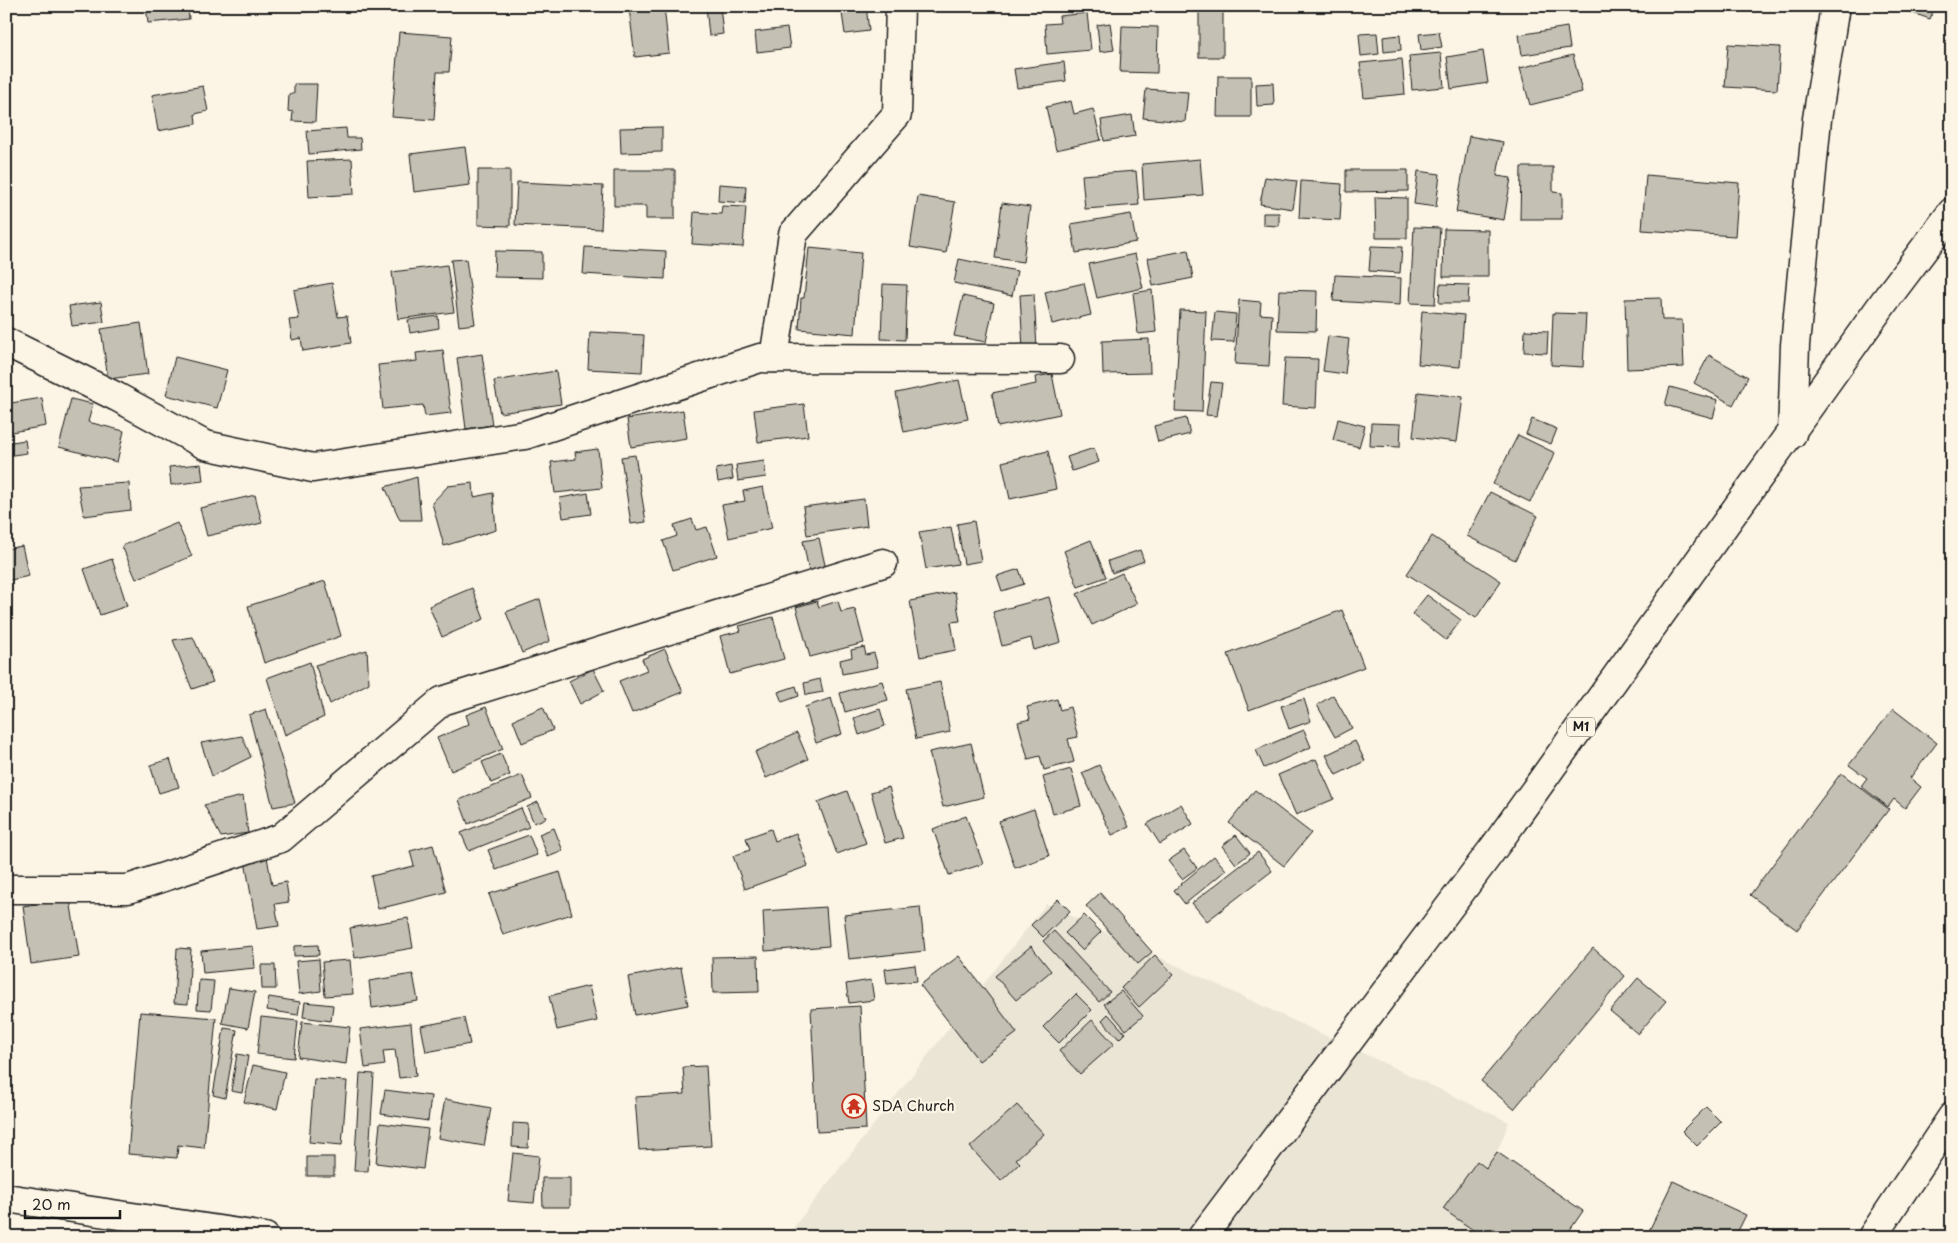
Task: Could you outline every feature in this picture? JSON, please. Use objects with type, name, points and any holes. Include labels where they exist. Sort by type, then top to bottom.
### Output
[{"type":"main road","points":[[774,358],[793,234],[897,114],[900,6]]},
{"type":"main road","points":[[1792,434],[1795,345],[1817,119],[1835,6]]},
{"type":"main road","name":"M1","points":[[1202,1237],[1498,842],[1792,434],[1884,302],[1952,212]]},
{"type":"main road","points":[[6,342],[116,397],[205,445],[313,468],[525,435],[760,358],[1060,359]]},
{"type":"main road","points":[[6,889],[128,889],[281,838],[442,701],[883,563]]},
{"type":"main road","points":[[1872,1237],[1952,1117]]},
{"type":"main road","points":[[6,1198],[265,1237]]},
{"type":"shaded area","points":[[1046,904],[1509,1122],[1463,1237],[786,1237]]},
{"type":"building","points":[[146,6],[188,6],[189,19],[148,23]]},
{"type":"building","points":[[301,6],[374,6],[374,8],[302,12]]},
{"type":"building","points":[[664,6],[669,53],[635,57],[629,8]]},
{"type":"building","points":[[706,6],[720,6],[723,34],[709,36]]},
{"type":"building","points":[[841,6],[866,6],[869,31],[845,34]]},
{"type":"building","points":[[1149,6],[1180,6],[1180,9],[1149,12]]},
{"type":"building","points":[[1199,6],[1223,6],[1223,57],[1199,57]]},
{"type":"building","points":[[1892,6],[1935,6],[1930,19]]},
{"type":"building","points":[[1087,13],[1091,50],[1047,54],[1045,24],[1060,23],[1059,16]]},
{"type":"building","points":[[1110,23],[1114,50],[1100,52],[1097,25]]},
{"type":"building","points":[[1122,26],[1158,27],[1157,73],[1120,72]]},
{"type":"building","points":[[1567,27],[1570,48],[1522,55],[1519,35]]},
{"type":"building","points":[[787,28],[790,48],[757,52],[755,32]]},
{"type":"building","points":[[399,32],[452,36],[449,72],[437,72],[434,120],[392,117]]},
{"type":"building","points":[[1439,32],[1442,47],[1421,50],[1419,34]]},
{"type":"building","points":[[1377,33],[1379,54],[1361,56],[1359,34]]},
{"type":"building","points":[[1400,35],[1401,50],[1384,52],[1383,37]]},
{"type":"building","points":[[1728,44],[1780,47],[1777,90],[1725,87]]},
{"type":"building","points":[[1483,51],[1488,83],[1451,89],[1447,57]]},
{"type":"building","points":[[1441,53],[1444,87],[1412,90],[1409,56]]},
{"type":"building","points":[[1573,55],[1582,92],[1530,105],[1520,68]]},
{"type":"building","points":[[1402,59],[1405,94],[1364,98],[1360,63]]},
{"type":"building","points":[[1064,62],[1066,81],[1017,88],[1014,69]]},
{"type":"building","points":[[1218,76],[1251,76],[1251,117],[1217,117]]},
{"type":"building","points":[[1273,83],[1274,105],[1257,106],[1256,84]]},
{"type":"building","points":[[294,84],[317,84],[315,122],[292,121],[293,112],[288,111],[289,94],[294,94]]},
{"type":"building","points":[[203,86],[208,111],[195,114],[196,124],[158,131],[152,95]]},
{"type":"building","points":[[1146,89],[1188,92],[1185,122],[1143,118]]},
{"type":"building","points":[[1071,101],[1074,114],[1093,109],[1101,140],[1056,150],[1046,107]]},
{"type":"building","points":[[1132,115],[1135,136],[1104,141],[1101,120]]},
{"type":"building","points":[[662,127],[662,152],[621,153],[620,128]]},
{"type":"building","points":[[346,128],[347,138],[360,138],[361,149],[309,154],[307,131]]},
{"type":"building","points":[[1469,136],[1503,142],[1497,176],[1511,178],[1504,220],[1456,212]]},
{"type":"building","points":[[465,147],[470,185],[414,192],[410,154]]},
{"type":"building","points":[[352,159],[354,194],[309,197],[307,161]]},
{"type":"building","points":[[1200,159],[1203,195],[1144,200],[1142,164]]},
{"type":"building","points":[[1521,167],[1553,167],[1553,192],[1562,193],[1562,219],[1520,219]]},
{"type":"building","points":[[478,170],[510,170],[510,226],[478,225]]},
{"type":"building","points":[[614,170],[675,170],[675,219],[646,219],[646,206],[614,206]]},
{"type":"building","points":[[1346,170],[1408,170],[1408,191],[1346,192]]},
{"type":"building","points":[[1136,171],[1139,205],[1085,209],[1082,175]]},
{"type":"building","points":[[1418,171],[1440,174],[1436,207],[1414,204]]},
{"type":"building","points":[[1646,175],[1739,183],[1735,236],[1642,230]]},
{"type":"building","points":[[1265,177],[1297,181],[1293,209],[1260,204]]},
{"type":"building","points":[[1301,181],[1342,184],[1340,220],[1299,218]]},
{"type":"building","points":[[517,182],[603,186],[601,229],[515,225]]},
{"type":"building","points":[[719,184],[746,186],[745,203],[718,201]]},
{"type":"building","points":[[918,196],[955,202],[946,253],[910,247]]},
{"type":"building","points":[[1375,197],[1407,198],[1407,238],[1376,238]]},
{"type":"building","points":[[1002,203],[1030,207],[1023,262],[995,258]]},
{"type":"building","points":[[722,206],[746,207],[743,247],[692,244],[694,212],[721,214]]},
{"type":"building","points":[[1263,213],[1279,213],[1279,226],[1263,225]]},
{"type":"building","points":[[1131,214],[1136,242],[1076,253],[1071,224]]},
{"type":"building","points":[[1414,227],[1440,228],[1435,304],[1410,303]]},
{"type":"building","points":[[1444,229],[1488,230],[1488,277],[1443,277]]},
{"type":"building","points":[[1371,246],[1402,247],[1400,273],[1369,271]]},
{"type":"building","points":[[585,247],[666,251],[665,279],[583,274]]},
{"type":"building","points":[[809,248],[861,253],[855,334],[799,329],[801,298],[804,298]]},
{"type":"building","points":[[1188,250],[1193,278],[1153,286],[1148,258]]},
{"type":"building","points":[[495,251],[542,252],[542,278],[494,277]]},
{"type":"building","points":[[1135,254],[1143,288],[1097,298],[1089,264]]},
{"type":"building","points":[[466,259],[475,324],[459,326],[451,260]]},
{"type":"building","points":[[959,259],[1017,271],[1012,296],[954,283]]},
{"type":"building","points":[[447,265],[454,312],[398,319],[392,272]]},
{"type":"building","points":[[1335,275],[1401,278],[1400,305],[1333,301]]},
{"type":"building","points":[[332,283],[338,317],[347,316],[351,343],[303,351],[301,338],[292,340],[289,320],[299,319],[294,290]]},
{"type":"building","points":[[1084,283],[1091,315],[1052,324],[1045,292]]},
{"type":"building","points":[[883,284],[907,285],[905,340],[881,339]]},
{"type":"building","points":[[1440,284],[1469,285],[1468,303],[1439,303]]},
{"type":"building","points":[[1152,290],[1156,332],[1138,334],[1133,293]]},
{"type":"building","points":[[1279,290],[1317,291],[1316,331],[1277,330]]},
{"type":"building","points":[[1034,294],[1037,349],[1023,350],[1020,295]]},
{"type":"building","points":[[963,296],[994,303],[986,342],[954,336]]},
{"type":"building","points":[[1661,298],[1662,320],[1682,320],[1684,367],[1627,369],[1625,299]]},
{"type":"building","points":[[1239,300],[1261,302],[1260,314],[1272,315],[1269,366],[1235,364]]},
{"type":"building","points":[[101,302],[104,322],[72,326],[69,306]]},
{"type":"building","points":[[1180,310],[1206,311],[1202,412],[1175,411]]},
{"type":"building","points":[[1422,311],[1464,315],[1460,367],[1418,364]]},
{"type":"building","points":[[1215,312],[1236,314],[1234,342],[1212,341]]},
{"type":"building","points":[[1553,313],[1586,314],[1583,367],[1551,365]]},
{"type":"building","points":[[438,316],[439,328],[410,333],[408,320]]},
{"type":"building","points":[[141,323],[148,374],[108,379],[101,329]]},
{"type":"building","points":[[1525,330],[1548,331],[1547,353],[1524,352]]},
{"type":"building","points":[[590,332],[644,335],[642,372],[588,369]]},
{"type":"building","points":[[1328,336],[1349,339],[1345,374],[1323,371]]},
{"type":"building","points":[[1149,339],[1150,373],[1103,374],[1102,341]]},
{"type":"building","points":[[443,350],[451,413],[425,416],[423,405],[383,409],[378,365],[417,361],[416,353]]},
{"type":"building","points":[[482,354],[492,425],[466,429],[457,358]]},
{"type":"building","points":[[1709,355],[1748,377],[1733,405],[1694,383]]},
{"type":"building","points":[[175,357],[227,370],[217,408],[166,395]]},
{"type":"building","points":[[1285,358],[1318,359],[1316,408],[1282,406]]},
{"type":"building","points":[[556,371],[561,404],[500,413],[494,381]]},
{"type":"building","points":[[1052,374],[1060,414],[998,427],[992,393],[1036,384],[1035,377]]},
{"type":"building","points":[[959,380],[968,419],[904,432],[896,393]]},
{"type":"building","points":[[1211,382],[1222,383],[1217,416],[1206,415]]},
{"type":"building","points":[[1670,387],[1718,400],[1713,418],[1665,405]]},
{"type":"building","points":[[6,390],[9,390],[11,403],[42,398],[46,426],[6,433]]},
{"type":"building","points":[[1418,392],[1463,397],[1457,442],[1413,437]]},
{"type":"building","points":[[71,399],[93,404],[88,422],[124,431],[117,462],[59,447]]},
{"type":"building","points":[[804,404],[808,436],[758,442],[754,410]]},
{"type":"building","points":[[683,410],[687,438],[631,447],[627,419]]},
{"type":"building","points":[[1186,418],[1190,434],[1158,442],[1154,426]]},
{"type":"building","points":[[1338,419],[1365,426],[1359,447],[1333,440]]},
{"type":"building","points":[[1532,419],[1557,429],[1551,444],[1526,434]]},
{"type":"building","points":[[1371,423],[1401,424],[1400,447],[1370,446]]},
{"type":"building","points":[[1518,435],[1555,453],[1530,502],[1493,484]]},
{"type":"building","points":[[25,440],[27,453],[6,456],[6,443]]},
{"type":"building","points":[[1094,448],[1099,462],[1072,471],[1067,457]]},
{"type":"building","points":[[598,449],[602,488],[555,493],[551,462],[576,459],[575,452]]},
{"type":"building","points":[[1048,451],[1056,489],[1010,499],[1002,462]]},
{"type":"building","points":[[635,455],[646,522],[631,524],[621,457]]},
{"type":"building","points":[[764,461],[766,477],[738,481],[736,465]]},
{"type":"building","points":[[201,464],[203,481],[171,485],[169,467]]},
{"type":"building","points":[[731,466],[733,479],[718,482],[716,469]]},
{"type":"building","points":[[417,477],[421,520],[400,520],[385,487]]},
{"type":"building","points":[[129,483],[131,510],[84,516],[78,486]]},
{"type":"building","points":[[473,483],[474,497],[493,493],[496,530],[444,546],[432,503],[448,486]]},
{"type":"building","points":[[763,487],[772,528],[729,538],[722,505],[745,501],[743,491]]},
{"type":"building","points":[[1490,492],[1538,516],[1515,560],[1467,536]]},
{"type":"building","points":[[588,493],[591,514],[563,518],[560,498]]},
{"type":"building","points":[[255,495],[262,523],[207,536],[200,508]]},
{"type":"building","points":[[864,499],[867,526],[807,535],[803,507]]},
{"type":"building","points":[[692,519],[696,530],[707,527],[717,556],[673,570],[663,541],[677,536],[674,525]]},
{"type":"building","points":[[974,521],[981,561],[964,564],[957,524]]},
{"type":"building","points":[[177,523],[192,556],[136,579],[122,546]]},
{"type":"building","points":[[951,527],[958,564],[926,569],[919,532]]},
{"type":"building","points":[[1432,536],[1501,581],[1476,618],[1407,574]]},
{"type":"building","points":[[819,538],[827,574],[810,577],[803,541]]},
{"type":"building","points":[[1091,540],[1106,577],[1078,587],[1064,551]]},
{"type":"building","points":[[22,546],[29,576],[6,581],[6,549]]},
{"type":"building","points":[[1140,550],[1144,561],[1112,573],[1108,561]]},
{"type":"building","points":[[112,559],[127,606],[100,615],[84,569]]},
{"type":"building","points":[[1019,569],[1024,584],[1002,591],[997,576]]},
{"type":"building","points":[[1122,573],[1137,604],[1092,625],[1077,594]]},
{"type":"building","points":[[325,581],[341,636],[264,663],[248,606]]},
{"type":"building","points":[[472,588],[484,619],[442,637],[429,606]]},
{"type":"building","points":[[955,592],[960,621],[951,622],[956,650],[920,657],[910,601]]},
{"type":"building","points":[[1427,595],[1461,620],[1446,640],[1412,614]]},
{"type":"building","points":[[1049,597],[1061,642],[1034,650],[1031,638],[1002,646],[993,612]]},
{"type":"building","points":[[540,599],[550,641],[522,653],[506,612]]},
{"type":"building","points":[[817,601],[819,607],[838,601],[841,612],[855,609],[864,643],[810,657],[796,607]]},
{"type":"building","points":[[1342,610],[1364,667],[1249,710],[1228,654]]},
{"type":"building","points":[[773,617],[784,659],[730,674],[720,636],[741,631],[739,626]]},
{"type":"building","points":[[193,637],[213,682],[192,689],[173,640]]},
{"type":"building","points":[[864,647],[866,655],[874,653],[878,667],[842,674],[840,660],[852,657],[851,650]]},
{"type":"building","points":[[665,649],[683,692],[632,713],[619,681],[647,670],[642,659]]},
{"type":"building","points":[[367,650],[369,683],[330,704],[315,665]]},
{"type":"building","points":[[310,662],[324,717],[285,735],[267,678]]},
{"type":"building","points":[[593,669],[604,691],[580,704],[569,681]]},
{"type":"building","points":[[820,679],[823,692],[806,695],[804,683]]},
{"type":"building","points":[[882,681],[888,700],[845,712],[840,693]]},
{"type":"building","points":[[940,682],[950,732],[916,739],[906,689]]},
{"type":"building","points":[[796,686],[799,696],[782,702],[778,692]]},
{"type":"building","points":[[1333,695],[1352,728],[1335,737],[1317,705]]},
{"type":"building","points":[[831,698],[842,734],[816,743],[805,707]]},
{"type":"building","points":[[1057,699],[1060,710],[1070,707],[1078,737],[1068,739],[1074,762],[1044,770],[1040,756],[1028,759],[1018,722],[1030,719],[1027,707]]},
{"type":"building","points":[[1304,699],[1311,721],[1289,729],[1281,706]]},
{"type":"building","points":[[486,707],[503,749],[451,771],[437,738],[469,724],[466,715]]},
{"type":"building","points":[[543,707],[553,730],[522,743],[513,720]]},
{"type":"building","points":[[266,709],[295,803],[273,807],[249,715]]},
{"type":"building","points":[[880,709],[885,726],[859,735],[854,718]]},
{"type":"building","points":[[1893,709],[1937,743],[1910,778],[1921,787],[1905,808],[1894,799],[1888,807],[1861,786],[1867,778],[1849,765]]},
{"type":"building","points":[[1304,730],[1311,747],[1264,768],[1256,750]]},
{"type":"building","points":[[797,733],[808,759],[766,778],[755,752]]},
{"type":"building","points":[[242,736],[251,757],[212,776],[201,743]]},
{"type":"building","points":[[1355,741],[1365,761],[1336,775],[1326,755]]},
{"type":"building","points":[[971,743],[984,797],[943,807],[929,752]]},
{"type":"building","points":[[501,754],[510,775],[491,783],[482,762]]},
{"type":"building","points":[[170,759],[179,787],[159,793],[150,765]]},
{"type":"building","points":[[1316,759],[1334,799],[1296,815],[1278,775]]},
{"type":"building","points":[[1099,765],[1129,827],[1112,835],[1082,773]]},
{"type":"building","points":[[1071,769],[1081,806],[1053,814],[1043,777]]},
{"type":"building","points":[[1841,773],[1889,809],[1797,930],[1750,895]]},
{"type":"building","points":[[522,775],[532,798],[468,824],[459,800]]},
{"type":"building","points":[[889,787],[903,838],[885,843],[871,792]]},
{"type":"building","points":[[1255,790],[1311,833],[1284,866],[1229,823]]},
{"type":"building","points":[[847,791],[866,843],[837,854],[818,802]]},
{"type":"building","points":[[243,796],[248,833],[221,837],[204,805]]},
{"type":"building","points":[[538,802],[546,818],[534,823],[527,807]]},
{"type":"building","points":[[1181,804],[1193,824],[1160,844],[1147,824]]},
{"type":"building","points":[[521,808],[529,827],[469,851],[461,833]]},
{"type":"building","points":[[1034,809],[1049,856],[1015,868],[999,821]]},
{"type":"building","points":[[966,816],[983,864],[949,875],[933,829]]},
{"type":"building","points":[[554,828],[563,851],[548,857],[539,834]]},
{"type":"building","points":[[771,829],[775,841],[796,833],[808,866],[745,889],[733,856],[750,850],[746,838]]},
{"type":"building","points":[[529,835],[537,855],[496,870],[488,850]]},
{"type":"building","points":[[1236,835],[1250,853],[1236,864],[1222,846]]},
{"type":"building","points":[[433,845],[446,892],[378,909],[371,876],[414,866],[410,851]]},
{"type":"building","points":[[1184,850],[1197,868],[1182,879],[1168,861]]},
{"type":"building","points":[[1258,852],[1272,871],[1207,921],[1192,903]]},
{"type":"building","points":[[1214,856],[1226,870],[1185,904],[1174,890]]},
{"type":"building","points":[[267,857],[272,885],[286,882],[289,902],[275,904],[279,926],[257,929],[245,861]]},
{"type":"building","points":[[560,872],[572,914],[503,935],[489,894]]},
{"type":"building","points":[[1100,893],[1152,952],[1138,964],[1086,906]]},
{"type":"building","points":[[70,899],[79,957],[31,964],[23,906]]},
{"type":"building","points":[[1058,899],[1070,911],[1043,937],[1031,925]]},
{"type":"building","points":[[826,907],[829,946],[765,951],[763,911]]},
{"type":"building","points":[[920,907],[925,951],[849,959],[844,915]]},
{"type":"building","points":[[1084,915],[1101,932],[1082,950],[1065,933]]},
{"type":"building","points":[[408,918],[413,948],[355,958],[350,928]]},
{"type":"building","points":[[1054,931],[1110,992],[1099,1002],[1043,941]]},
{"type":"building","points":[[318,945],[319,955],[294,956],[294,946]]},
{"type":"building","points":[[253,946],[255,968],[203,973],[201,951]]},
{"type":"building","points":[[1031,946],[1051,971],[1016,1000],[995,976]]},
{"type":"building","points":[[177,948],[191,949],[188,1004],[174,1003]]},
{"type":"building","points":[[1593,948],[1625,976],[1514,1109],[1481,1081]]},
{"type":"building","points":[[1155,955],[1173,975],[1139,1007],[1121,988]]},
{"type":"building","points":[[758,956],[759,992],[713,993],[712,957]]},
{"type":"building","points":[[959,956],[1017,1033],[979,1061],[920,985]]},
{"type":"building","points":[[319,959],[321,991],[299,994],[296,961]]},
{"type":"building","points":[[350,960],[353,994],[325,996],[322,962]]},
{"type":"building","points":[[261,965],[275,965],[276,989],[262,989]]},
{"type":"building","points":[[915,965],[917,981],[887,984],[885,969]]},
{"type":"building","points":[[681,967],[688,1005],[635,1015],[628,977]]},
{"type":"building","points":[[413,974],[418,1001],[372,1008],[369,981]]},
{"type":"building","points":[[1638,978],[1666,1001],[1638,1034],[1610,1011]]},
{"type":"building","points":[[199,980],[214,981],[211,1010],[197,1009]]},
{"type":"building","points":[[871,980],[874,1000],[849,1003],[846,984]]},
{"type":"building","points":[[589,986],[597,1021],[557,1030],[549,996]]},
{"type":"building","points":[[229,988],[255,992],[248,1028],[222,1023]]},
{"type":"building","points":[[1121,991],[1143,1016],[1126,1030],[1104,1004]]},
{"type":"building","points":[[1076,994],[1092,1010],[1059,1043],[1043,1027]]},
{"type":"building","points":[[269,997],[300,1002],[298,1015],[267,1010]]},
{"type":"building","points":[[305,1002],[333,1005],[331,1021],[303,1017]]},
{"type":"building","points":[[860,1006],[866,1129],[817,1132],[811,1009]]},
{"type":"building","points":[[140,1012],[216,1018],[204,1148],[178,1145],[177,1158],[128,1154]]},
{"type":"building","points":[[1108,1014],[1125,1033],[1119,1039],[1102,1020]]},
{"type":"building","points":[[261,1017],[298,1021],[294,1058],[257,1054]]},
{"type":"building","points":[[464,1018],[470,1044],[426,1052],[421,1026]]},
{"type":"building","points":[[1092,1020],[1114,1044],[1080,1074],[1059,1051]]},
{"type":"building","points":[[302,1022],[350,1027],[346,1064],[298,1057]]},
{"type":"building","points":[[411,1023],[416,1076],[399,1078],[395,1050],[383,1051],[385,1065],[365,1068],[360,1029]]},
{"type":"building","points":[[224,1028],[237,1030],[225,1098],[213,1095]]},
{"type":"building","points":[[237,1054],[248,1056],[242,1093],[231,1091]]},
{"type":"building","points":[[253,1065],[285,1072],[277,1109],[244,1102]]},
{"type":"building","points":[[706,1066],[711,1146],[639,1150],[635,1097],[685,1094],[683,1067]]},
{"type":"building","points":[[360,1073],[374,1074],[368,1171],[354,1171]]},
{"type":"building","points":[[314,1079],[347,1081],[342,1145],[309,1142]]},
{"type":"building","points":[[385,1090],[431,1096],[428,1121],[381,1114]]},
{"type":"building","points":[[445,1099],[491,1108],[484,1146],[438,1138]]},
{"type":"building","points":[[1017,1105],[1044,1134],[1016,1159],[1020,1163],[1001,1181],[970,1147]]},
{"type":"building","points":[[1706,1107],[1721,1122],[1697,1146],[1682,1131]]},
{"type":"building","points":[[380,1123],[428,1129],[423,1169],[376,1163]]},
{"type":"building","points":[[513,1123],[529,1124],[528,1148],[512,1147]]},
{"type":"building","points":[[1497,1152],[1583,1211],[1565,1237],[1483,1237],[1443,1209],[1477,1161],[1486,1168]]},
{"type":"building","points":[[513,1153],[539,1156],[534,1203],[508,1201]]},
{"type":"building","points":[[307,1157],[334,1157],[334,1176],[307,1176]]},
{"type":"building","points":[[542,1178],[570,1178],[570,1207],[543,1207]]},
{"type":"building","points":[[1673,1181],[1746,1215],[1735,1237],[1646,1237]]},
{"type":"place","name":"SDA Church","points":[[854,1106]]}]
